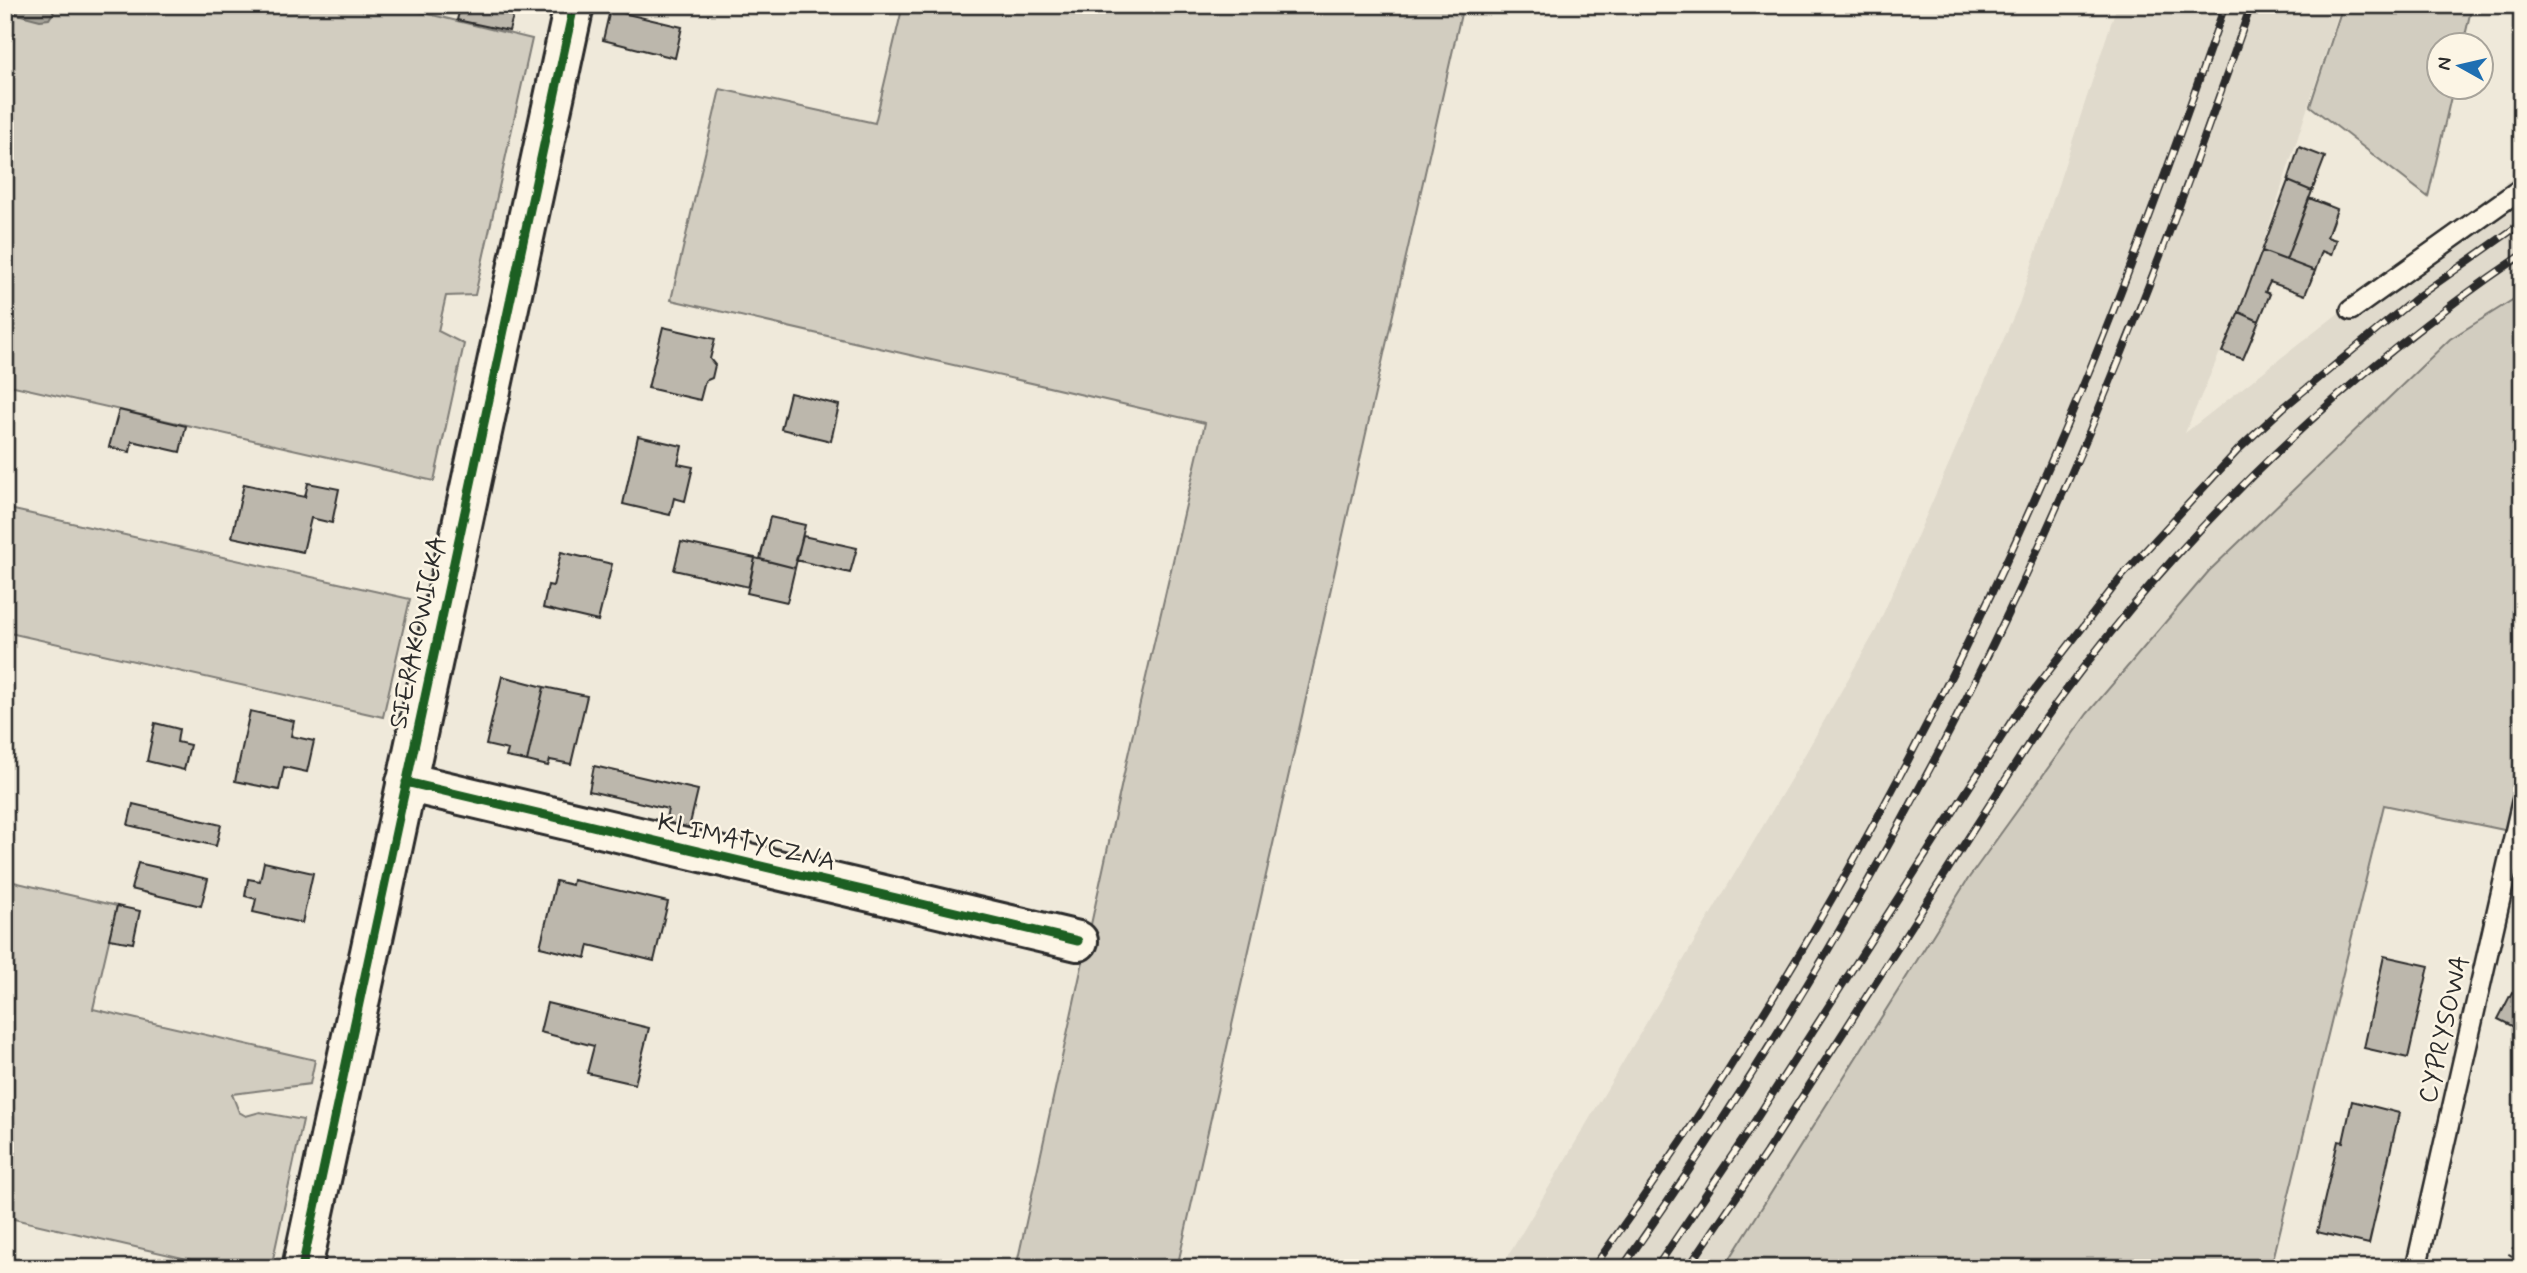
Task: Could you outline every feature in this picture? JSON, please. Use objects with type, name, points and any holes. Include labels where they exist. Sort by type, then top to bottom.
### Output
[{"type":"street","name":"SIERAKOWICKA","points":[[302,1268],[574,5]]},
{"type":"street","name":"KLIMATYCZNA","points":[[407,782],[1078,941]]},
{"type":"lane","points":[[2351,310],[2522,188]]},
{"type":"lane","name":"CYPRYSOWA","points":[[2416,1268],[2522,802]]},
{"type":"path","points":[[2503,1268],[2522,1234]]},
{"type":"shaded area","points":[[5,5],[391,5],[532,39],[475,295],[446,296],[438,331],[464,344],[434,481],[5,384]]},
{"type":"shaded area","points":[[5,5],[58,5],[49,19],[40,20],[5,11]]},
{"type":"shaded area","points":[[903,5],[1463,5],[1177,1268],[1016,1268],[1128,755],[1205,423],[671,300],[720,89],[875,123]]},
{"type":"shaded area","points":[[2117,5],[2341,5],[2251,281],[2185,433],[2522,170],[2522,312],[1764,1268],[1501,1268],[1876,630],[2019,304]]},
{"type":"shaded area","points":[[2343,5],[2472,5],[2466,32],[2426,32],[2426,102],[2450,102],[2428,197],[2310,106]]},
{"type":"shaded area","points":[[2522,294],[2522,776],[2509,831],[2384,805],[2271,1268],[1724,1268],[1968,879],[2087,714],[2209,571],[2450,339]]},
{"type":"shaded area","points":[[5,508],[410,599],[383,717],[5,632]]},
{"type":"shaded area","points":[[5,880],[117,906],[93,1009],[315,1060],[310,1084],[232,1094],[239,1112],[246,1116],[260,1112],[303,1120],[271,1268],[226,1268],[5,1217]]},
{"type":"building","points":[[461,5],[516,5],[509,31],[457,20]]},
{"type":"building","points":[[610,10],[682,27],[675,58],[603,40]]},
{"type":"building","points":[[2299,147],[2325,157],[2312,191],[2288,181]]},
{"type":"building","points":[[2288,181],[2312,191],[2286,260],[2262,251]]},
{"type":"building","points":[[2309,198],[2337,209],[2327,237],[2336,240],[2331,255],[2322,251],[2315,271],[2286,260]]},
{"type":"building","points":[[2262,251],[2315,271],[2305,295],[2270,282],[2265,292],[2270,294],[2259,321],[2239,312]]},
{"type":"building","points":[[2239,312],[2259,321],[2243,359],[2222,352]]},
{"type":"building","points":[[663,327],[715,339],[710,359],[715,365],[712,378],[705,381],[700,400],[648,388]]},
{"type":"building","points":[[790,393],[839,405],[831,441],[781,429]]},
{"type":"building","points":[[119,410],[186,426],[180,452],[132,441],[130,452],[109,447]]},
{"type":"building","points":[[638,436],[682,446],[678,464],[693,467],[685,501],[674,498],[670,515],[623,504]]},
{"type":"building","points":[[308,483],[339,489],[332,523],[311,518],[303,552],[232,537],[244,484],[305,497]]},
{"type":"building","points":[[770,517],[805,525],[795,568],[760,559]]},
{"type":"building","points":[[803,536],[857,548],[850,573],[796,560]]},
{"type":"building","points":[[681,542],[755,558],[749,587],[674,570]]},
{"type":"building","points":[[561,552],[612,564],[598,621],[543,608],[548,585],[553,586]]},
{"type":"building","points":[[755,558],[795,568],[787,602],[747,593]]},
{"type":"building","points":[[502,676],[544,687],[527,761],[506,757],[508,750],[486,745]]},
{"type":"building","points":[[544,687],[587,696],[571,764],[550,760],[548,766],[527,761]]},
{"type":"building","points":[[250,711],[294,721],[291,736],[314,741],[307,772],[284,767],[279,790],[235,781]]},
{"type":"building","points":[[155,723],[179,729],[177,742],[190,745],[184,770],[147,761]]},
{"type":"building","points":[[594,766],[698,790],[689,828],[665,822],[668,809],[589,791]]},
{"type":"building","points":[[133,804],[221,825],[216,846],[128,825]]},
{"type":"building","points":[[264,862],[313,873],[302,923],[253,912],[256,899],[245,896],[248,879],[260,881]]},
{"type":"building","points":[[138,863],[208,879],[201,906],[131,889]]},
{"type":"building","points":[[573,880],[668,902],[654,961],[589,945],[586,958],[540,947],[556,881],[572,885]]},
{"type":"building","points":[[117,906],[140,911],[133,943],[109,939]]},
{"type":"building","points":[[2384,956],[2429,966],[2408,1058],[2364,1048]]},
{"type":"building","points":[[2512,992],[2522,997],[2522,1031],[2498,1019]]},
{"type":"building","points":[[547,1003],[649,1028],[635,1084],[587,1073],[594,1046],[540,1032]]},
{"type":"building","points":[[2352,1101],[2399,1113],[2369,1244],[2317,1232],[2338,1141],[2343,1142]]},
{"type":"railway","points":[[1593,1268],[1654,1181],[1770,1004],[1926,727],[2018,536],[2075,405],[2178,140],[2225,5]]},
{"type":"railway","points":[[1622,1268],[1729,1110],[1829,949],[1966,699],[2043,539],[2107,389],[2168,236],[2251,5]]},
{"type":"railway","points":[[1656,1268],[1744,1138],[2018,711],[2123,575],[2240,448],[2283,408],[2417,297],[2522,223]]},
{"type":"railway","points":[[1688,1268],[1766,1153],[2040,726],[2091,657],[2201,529],[2260,468],[2321,411],[2385,356],[2522,255]]},
{"type":"cycle path","points":[[302,1268],[574,5]]},
{"type":"cycle path","points":[[406,782],[1078,941]]}]
